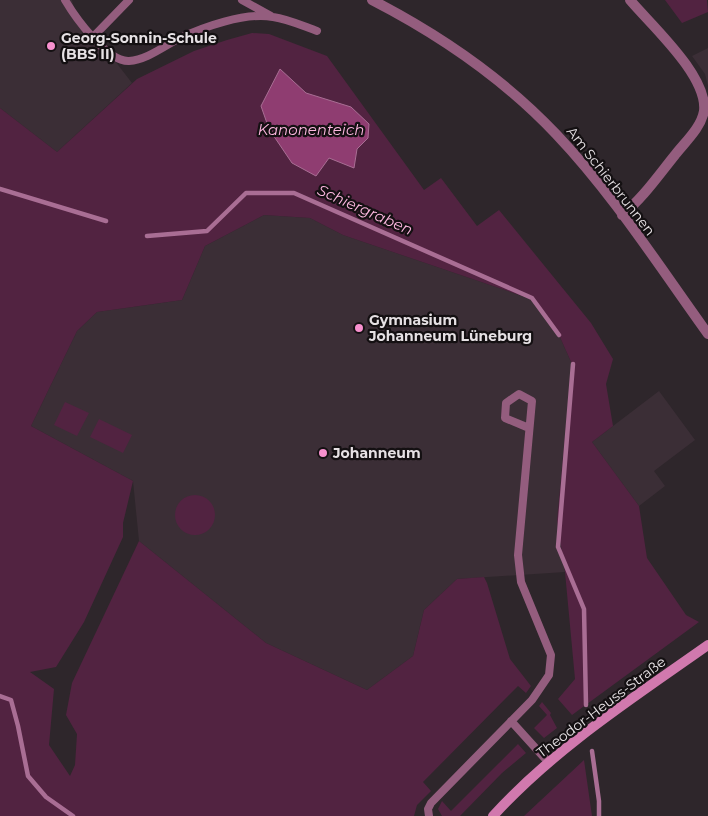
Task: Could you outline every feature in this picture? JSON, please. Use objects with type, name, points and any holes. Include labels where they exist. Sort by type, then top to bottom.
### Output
[{"type":"main road","name":"Theodor-Heuss-Straße","points":[[492,816],[508,798],[591,728],[708,645]]},
{"type":"street","name":"Am Schierbrunnen","points":[[372,0],[422,27],[495,77],[555,132],[595,179],[708,334]]},
{"type":"street","points":[[622,215],[636,204],[692,135],[701,122],[705,110],[703,94],[693,71],[683,57],[630,0]]},
{"type":"lane","points":[[64,0],[80,24],[112,56],[128,61],[143,57],[190,33],[222,22],[250,17],[273,16]]},
{"type":"lane","points":[[93,37],[129,0]]},
{"type":"lane","points":[[242,0],[273,16],[317,31]]},
{"type":"lane","points":[[429,816],[428,809],[431,803],[532,700],[549,675],[551,655],[521,582],[518,555],[532,401],[519,394],[506,403],[505,418],[529,428]]},
{"type":"lane","points":[[511,721],[549,762]]},
{"type":"shaded area","name":"Georg-Sonnin-Schule (BBS II)","points":[[0,0],[72,0],[74,8],[132,83],[57,152],[0,108]]},
{"type":"shaded area","points":[[665,0],[707,0],[708,12],[682,23]]},
{"type":"shaded area","points":[[252,33],[269,34],[327,56],[424,190],[441,178],[477,226],[499,210],[591,323],[613,359],[606,384],[613,426],[592,442],[639,506],[647,558],[686,615],[699,622],[572,715],[558,699],[575,679],[565,572],[557,520],[572,364],[559,335],[531,299],[343,235],[310,218],[264,215],[205,246],[182,300],[97,312],[77,331],[31,426],[133,481],[123,523],[123,537],[84,622],[56,667],[30,672],[54,689],[49,745],[70,776],[75,765],[77,734],[66,715],[72,683],[139,541],[266,643],[367,690],[413,656],[424,610],[457,579],[484,577],[510,659],[531,686],[526,693],[518,686],[423,782],[431,791],[417,805],[414,816],[0,816],[0,108],[57,152],[137,79],[194,51]]},
{"type":"shaded area","points":[[708,48],[708,86],[705,74],[692,56]]},
{"type":"shaded area","name":"Johanneum","points":[[264,215],[310,218],[343,235],[531,299],[559,335],[572,364],[557,520],[565,572],[457,579],[424,610],[413,656],[367,690],[266,643],[139,541],[133,481],[31,426],[77,331],[97,312],[182,300],[205,246]]},
{"type":"shaded area","points":[[659,391],[695,440],[654,471],[665,486],[639,506],[592,442]]},
{"type":"shaded area","points":[[65,402],[89,413],[77,436],[54,425]]},
{"type":"shaded area","points":[[99,419],[132,435],[123,453],[90,437]]},
{"type":"shaded area","points":[[199,495],[206,498],[212,504],[215,515],[214,523],[206,532],[199,535],[191,535],[184,532],[176,523],[175,511],[178,504],[187,496]]},
{"type":"shaded area","points":[[542,702],[551,713],[550,715],[557,728],[544,738],[534,728],[547,715],[539,706]]},
{"type":"shaded area","points":[[518,744],[526,753],[502,773],[460,816],[442,816],[438,809],[442,801],[451,811]]},
{"type":"shaded area","points":[[584,760],[592,816],[524,816]]},
{"type":"water","name":"Kanonenteich","points":[[280,69],[306,93],[351,107],[369,124],[368,138],[357,149],[354,168],[329,158],[316,176],[292,163],[269,129],[261,106]]},
{"type":"waterway","name":"Schiergraben","points":[[0,189],[106,221]]},
{"type":"waterway","name":"Schiergraben","points":[[147,236],[207,231],[246,193],[294,193],[532,298],[559,335]]},
{"type":"waterway","name":"Schiergraben","points":[[573,364],[558,547],[584,609],[586,705]]},
{"type":"waterway","points":[[0,696],[11,700],[28,776],[46,797],[73,816]]},
{"type":"waterway","name":"Schiergraben","points":[[592,751],[599,801],[599,816]]},
{"type":"place","name":"Georg-Sonnin-Schule (BBS II)","points":[[51,46]]},
{"type":"place","name":"Gymnasium Johanneum Lüneburg","points":[[359,328]]},
{"type":"place","name":"Johanneum","points":[[323,453]]}]
